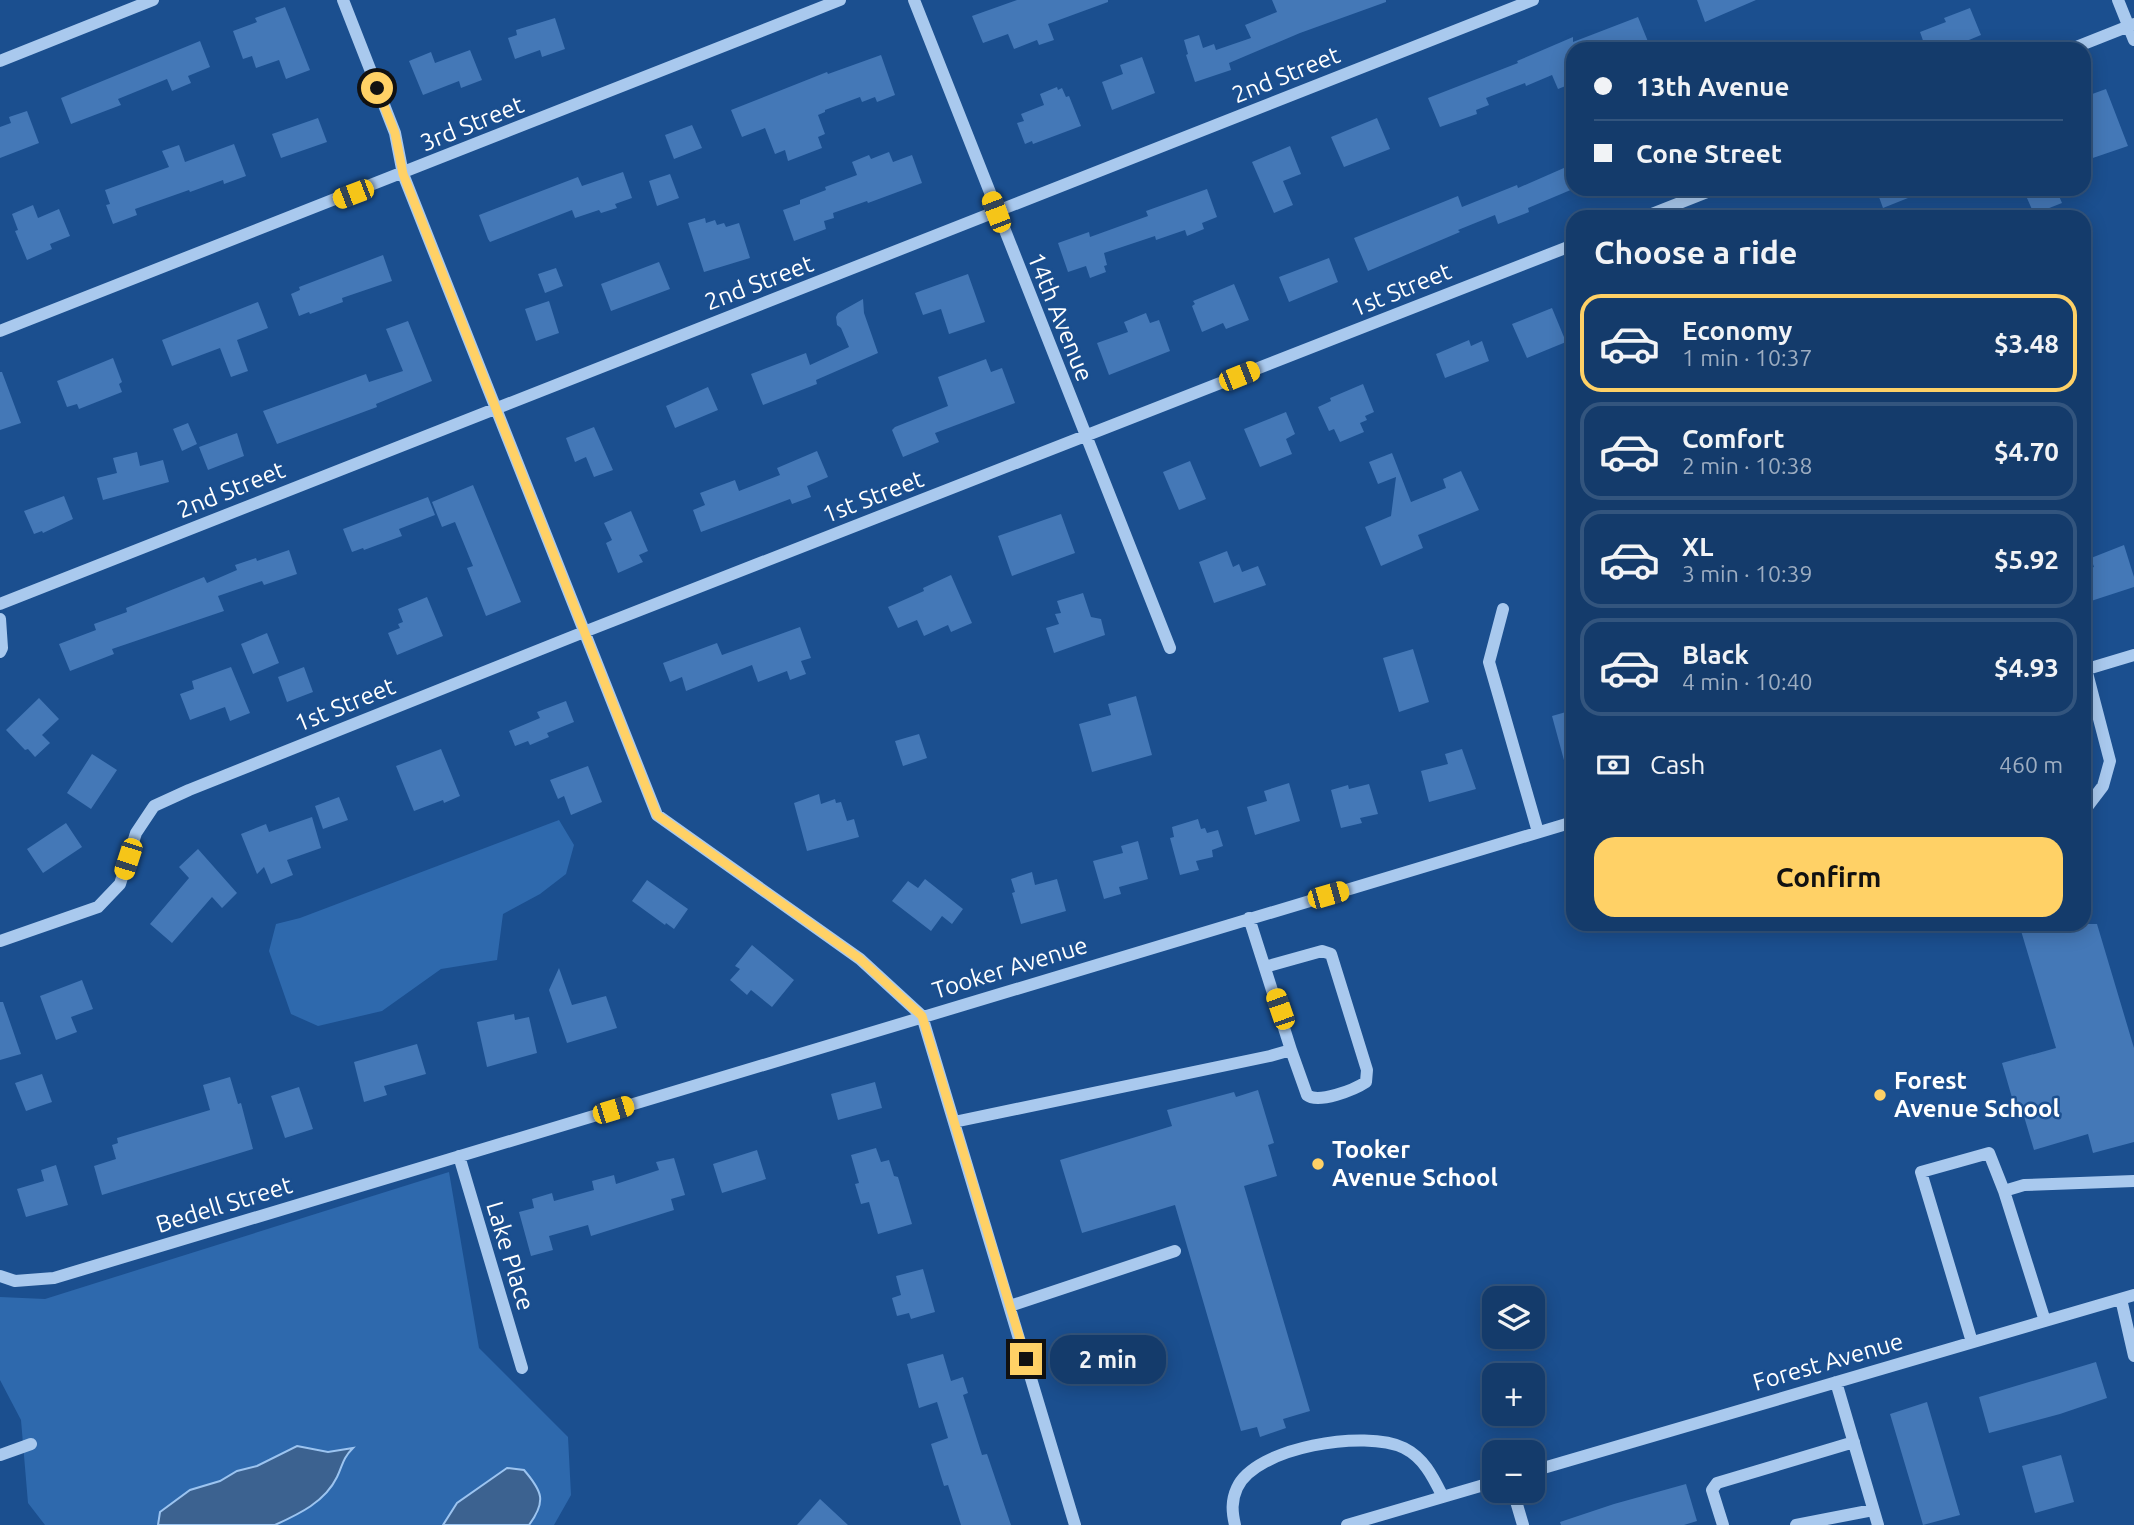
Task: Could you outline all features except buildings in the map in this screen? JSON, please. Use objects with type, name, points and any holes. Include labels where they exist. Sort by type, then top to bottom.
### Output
[{"type":"street","points":[[0,61],[153,0]]},
{"type":"street","points":[[342,0],[395,133],[403,174],[657,815],[860,959],[922,1016],[1075,1525]]},
{"type":"street","name":"3rd Street","points":[[0,331],[841,0]]},
{"type":"street","name":"14th Avenue","points":[[914,0],[1170,648]]},
{"type":"street","name":"2nd Street","points":[[0,604],[1533,0]]},
{"type":"street","points":[[2118,0],[2131,25],[2134,40]]},
{"type":"street","points":[[2088,42],[2131,25]]},
{"type":"street","points":[[1662,210],[1697,196]]},
{"type":"street","name":"1st Street","points":[[0,941],[98,907],[120,884],[136,833],[154,806],[188,790],[1566,248]]},
{"type":"street","points":[[1503,609],[1489,662],[1538,832]]},
{"type":"street","points":[[0,620],[1,650]]},
{"type":"street","points":[[2091,667],[2134,655]]},
{"type":"street","points":[[2091,691],[2110,761],[2103,786],[2091,802]]},
{"type":"street","name":"Tooker Avenue","points":[[459,1156],[1566,824]]},
{"type":"street","points":[[1249,918],[1291,1050],[1307,1095],[1312,1099],[1346,1091],[1366,1082],[1367,1070],[1331,954],[1322,951],[1265,967]]},
{"type":"street","points":[[954,1122],[1291,1050]]},
{"type":"street","points":[[1972,1342],[1921,1172],[1989,1153],[2004,1191],[2045,1321]]},
{"type":"street","name":"Bedell Street","points":[[0,1276],[15,1281],[54,1278],[459,1156]]},
{"type":"street","name":"Lake Place","points":[[459,1156],[522,1368]]},
{"type":"street","points":[[2004,1191],[2024,1185],[2134,1181]]},
{"type":"street","points":[[1010,1306],[1175,1251]]},
{"type":"street","name":"Forest Avenue","points":[[1545,1467],[2134,1295]]},
{"type":"street","points":[[2121,1299],[2134,1356]]},
{"type":"street","points":[[1836,1382],[1878,1525]]},
{"type":"street","points":[[1235,1525],[1232,1506],[1237,1487],[1248,1474],[1263,1463],[1284,1454],[1340,1440],[1374,1440],[1406,1448],[1431,1472],[1443,1497]]},
{"type":"street","points":[[1723,1525],[1712,1490],[1717,1483],[1854,1442]]},
{"type":"street","points":[[0,1455],[31,1444]]},
{"type":"street","points":[[1347,1525],[1388,1519],[1443,1497],[1482,1486]]},
{"type":"street","points":[[1517,1503],[1523,1525]]},
{"type":"street","points":[[1796,1525],[1873,1510]]},
{"type":"shaded area","points":[[559,820],[574,845],[566,874],[540,894],[503,914],[497,960],[441,969],[382,1011],[318,1026],[291,1014],[269,951],[276,924],[300,918]]},
{"type":"shaded area","points":[[449,1172],[479,1348],[568,1437],[571,1495],[554,1525],[529,1525],[538,1513],[541,1498],[507,1468],[457,1503],[443,1525],[275,1525],[332,1483],[352,1449],[328,1452],[297,1446],[257,1466],[237,1471],[221,1481],[190,1490],[160,1512],[158,1525],[45,1525],[28,1503],[21,1420],[0,1380],[0,1297],[45,1299]]},
{"type":"shaded area","points":[[297,1446],[328,1452],[353,1448],[326,1494],[302,1512],[275,1525],[158,1525],[160,1512],[190,1490],[257,1466]]},
{"type":"shaded area","points":[[507,1468],[524,1470],[538,1490],[540,1503],[529,1525],[443,1525],[457,1503]]},
{"type":"place","name":"Forest Avenue School","points":[[1880,1095]]},
{"type":"place","name":"Tooker Avenue School","points":[[1318,1164]]},
{"type":"route","points":[[377,88],[395,133],[403,174],[657,815],[860,959],[922,1016],[1026,1359]]}]
